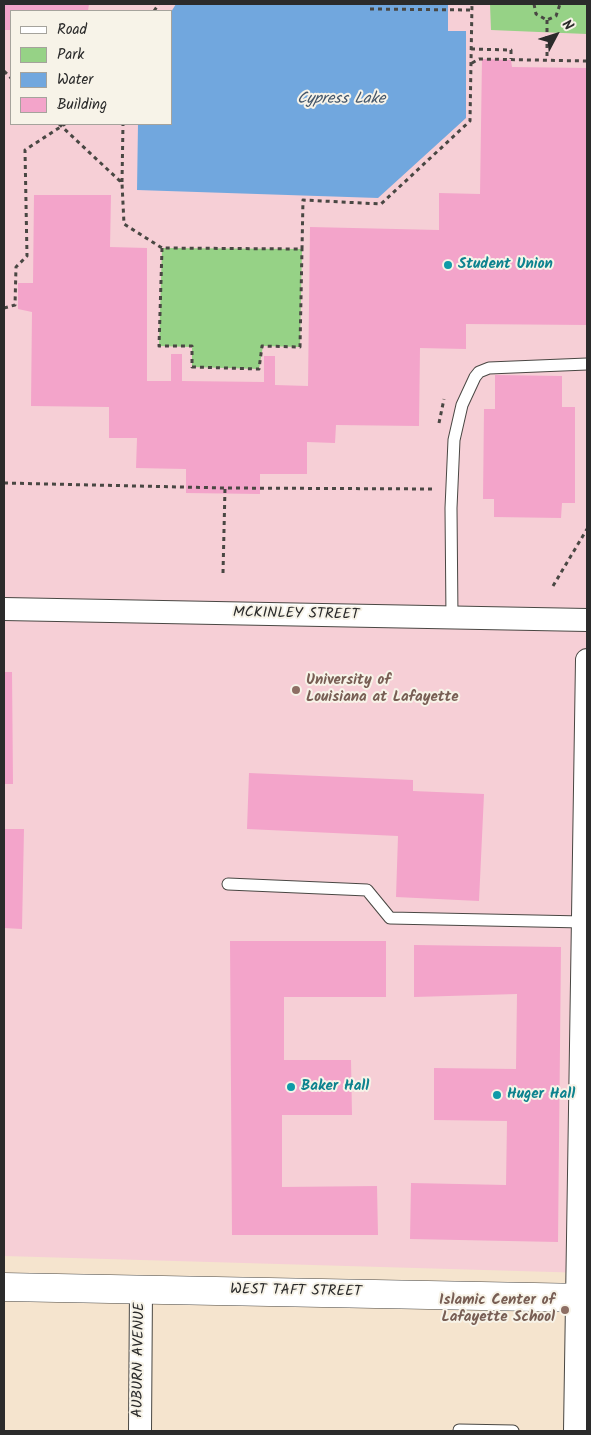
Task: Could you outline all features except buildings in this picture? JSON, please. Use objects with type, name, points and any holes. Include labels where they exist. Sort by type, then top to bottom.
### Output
[{"type":"street","name":"MCKINLEY STREET","points":[[4,609],[587,620]]},
{"type":"street","points":[[575,1431],[582,1298],[585,955],[583,922],[587,660]]},
{"type":"street","name":"WEST TAFT STREET","points":[[4,1287],[582,1298]]},
{"type":"street","name":"AUBURN AVENUE","points":[[140,1431],[141,1289]]},
{"type":"lane","points":[[452,618],[450,508],[454,440],[462,405],[475,378],[479,372],[489,368],[587,364]]},
{"type":"lane","points":[[228,884],[367,890],[390,918],[583,922]]},
{"type":"lane","points":[[459,1430],[513,1431]]},
{"type":"path","points":[[162,248],[159,346],[192,346],[192,367],[259,370],[262,346],[300,347],[303,200],[382,204],[470,121],[472,4]]},
{"type":"path","points":[[534,4],[536,14],[547,20]]},
{"type":"path","points":[[547,20],[556,16],[560,4]]},
{"type":"path","points":[[370,9],[472,10]]},
{"type":"path","points":[[547,20],[548,60]]},
{"type":"path","points":[[471,49],[511,50],[510,59]]},
{"type":"path","points":[[471,63],[479,59],[587,61]]},
{"type":"path","points":[[4,308],[15,305],[16,267],[28,256],[25,150],[61,125]]},
{"type":"path","points":[[63,125],[122,183]]},
{"type":"path","points":[[123,125],[122,183],[124,224],[162,248],[302,249]]},
{"type":"path","points":[[437,432],[444,399]]},
{"type":"path","points":[[4,483],[225,488],[436,489],[436,480]]},
{"type":"path","points":[[223,573],[225,488]]},
{"type":"path","points":[[553,586],[587,529]]},
{"type":"shaded area","name":"University of Louisiana at Lafayette","points":[[4,4],[587,4],[587,1273],[4,1256]]},
{"type":"green space","points":[[490,4],[587,4],[587,34],[491,30]]},
{"type":"green space","points":[[162,248],[302,249],[300,347],[263,346],[259,369],[192,367],[192,347],[159,346]]},
{"type":"water","name":"Cypress Lake","points":[[176,4],[448,4],[448,31],[466,31],[466,118],[378,198],[137,190],[138,125],[172,125],[172,10]]},
{"type":"place","name":"Student Union","points":[[448,265]]},
{"type":"place","name":"University of Louisiana at Lafayette","points":[[296,690]]},
{"type":"place","name":"Baker Hall","points":[[291,1087]]},
{"type":"place","name":"Huger Hall","points":[[497,1095]]},
{"type":"place","name":"Islamic Center of Lafayette School","points":[[565,1310]]}]
